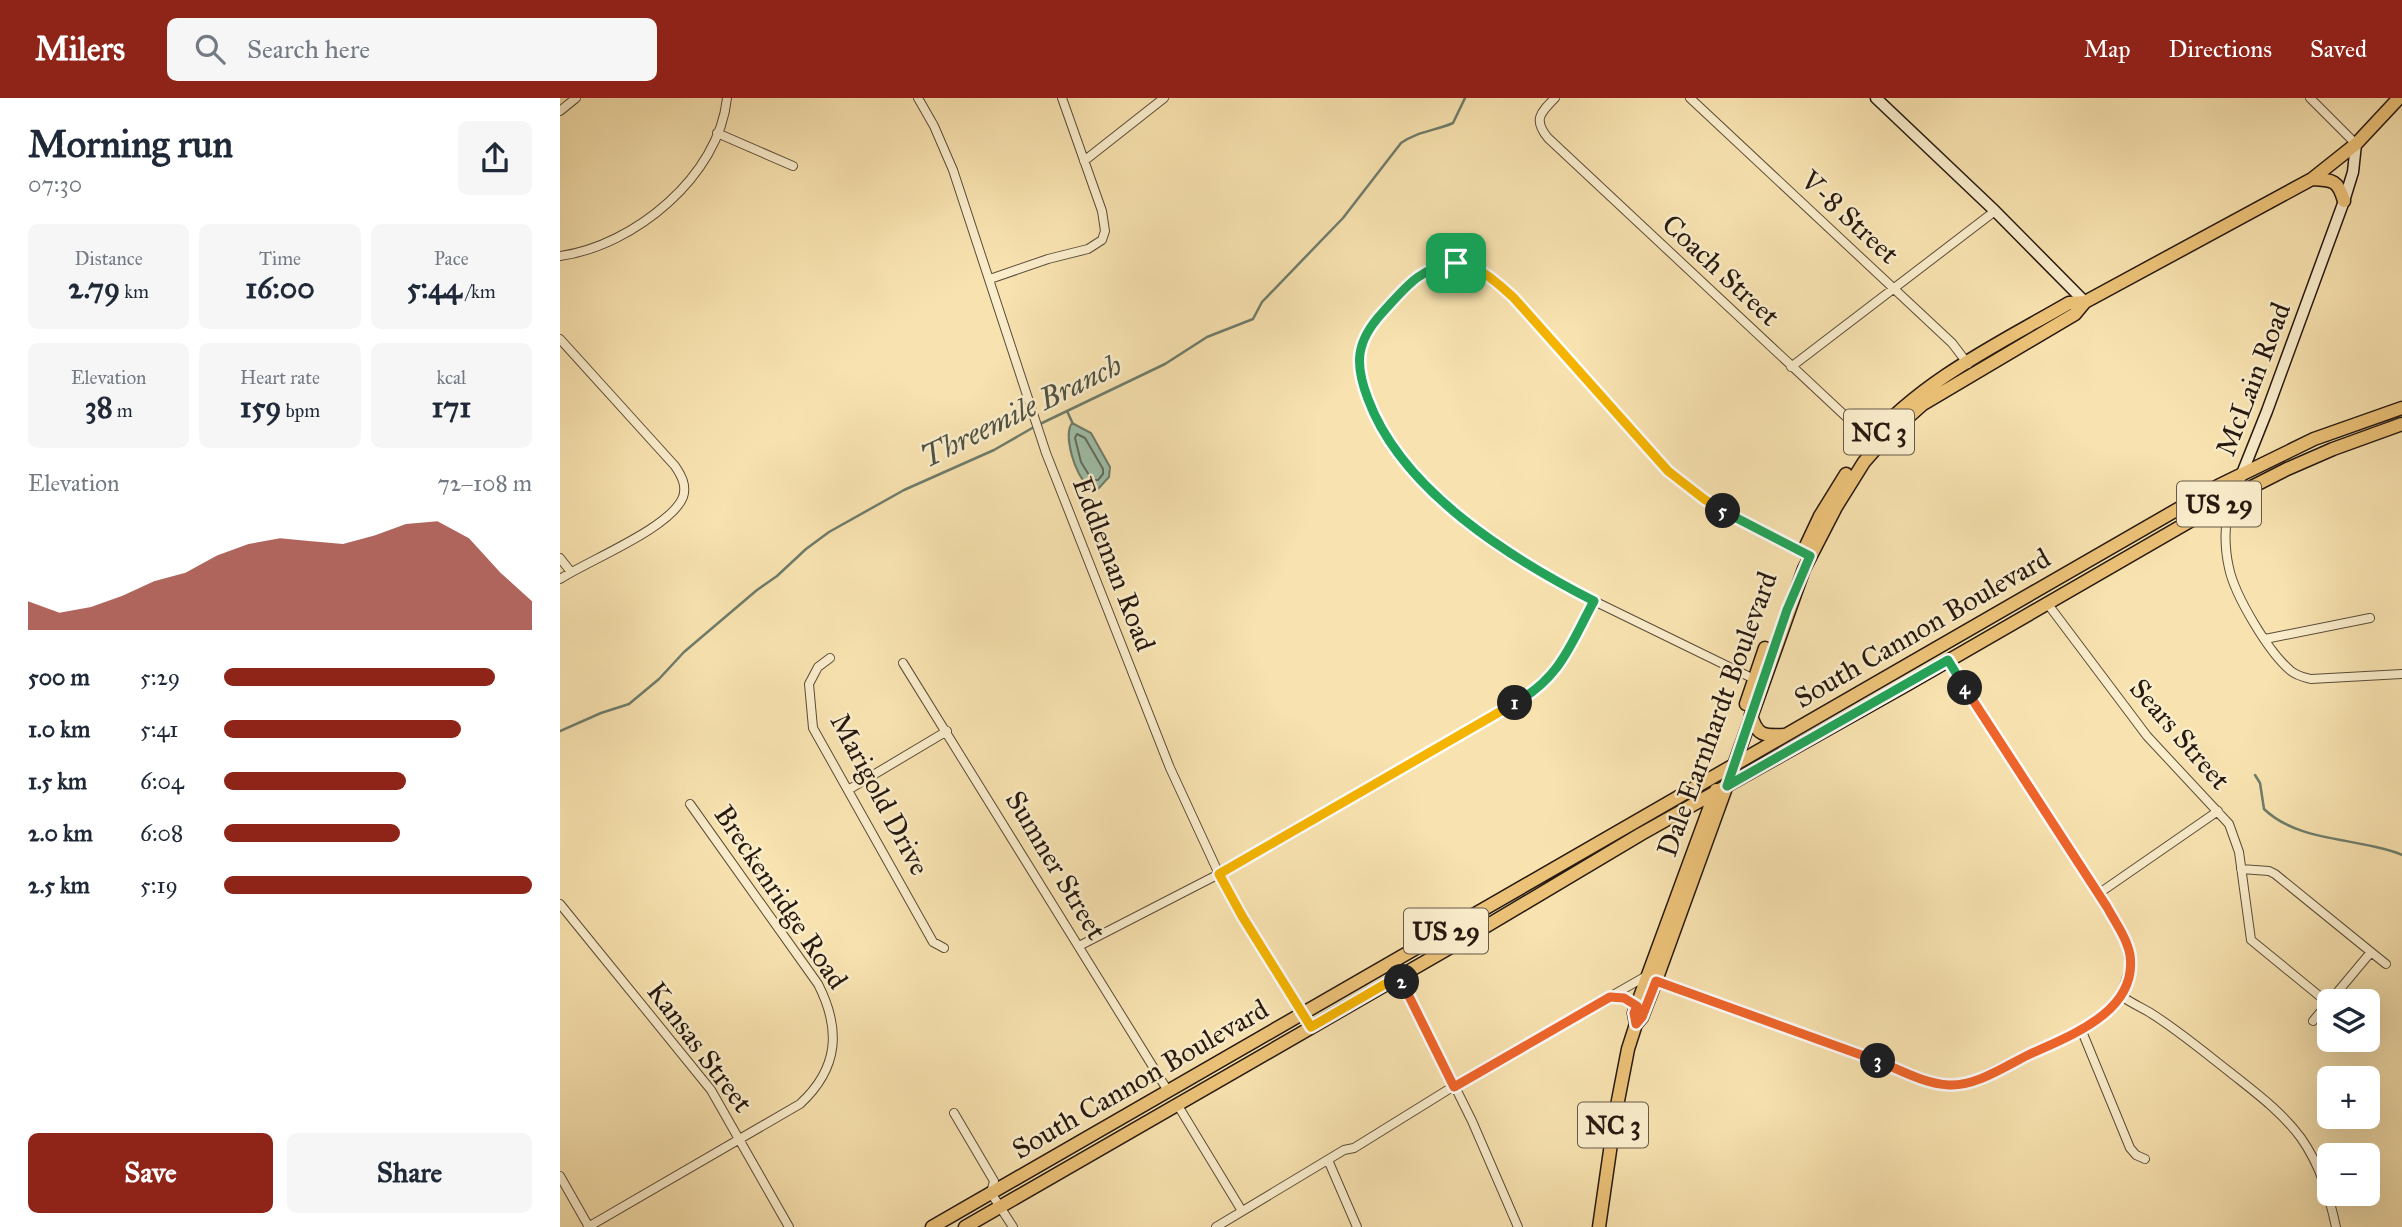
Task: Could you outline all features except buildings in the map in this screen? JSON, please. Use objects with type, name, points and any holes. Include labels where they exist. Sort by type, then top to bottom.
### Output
[{"type":"main road","name":"Dale Earnhardt Boulevard","points":[[1729,767],[1754,679],[1780,607],[1806,554],[1874,443],[1970,368],[2075,314],[2085,302],[2312,179],[2356,144],[2399,98]]},
{"type":"main road","points":[[2312,179],[2332,180],[2340,187],[2344,201]]},
{"type":"main road","name":"South Cannon Boulevard","points":[[932,1227],[1989,617],[2242,474],[2314,439],[2402,408]]},
{"type":"main road","name":"South Cannon Boulevard","points":[[965,1227],[2230,498],[2287,469],[2401,428]]},
{"type":"main road","name":"Dale Earnhardt Boulevard","points":[[1599,1227],[1620,1081],[1636,1024],[1642,1017],[1652,978],[1729,767],[1751,715],[1806,554]]},
{"type":"main road","name":"US 29","points":[[1948,660],[1955,647],[1981,628],[1989,617]]},
{"type":"main road","points":[[1751,715],[1754,727],[1759,732],[1769,736],[1784,736]]},
{"type":"main road","name":"Dale Earnhardt Boulevard","points":[[1636,1024],[1634,1013],[1652,978]]},
{"type":"street","points":[[560,111],[576,98]]},
{"type":"street","points":[[560,256],[589,250],[635,228],[657,213],[684,188],[700,166],[717,133],[727,98]]},
{"type":"street","name":"Eddleman Road","points":[[918,98],[934,126],[953,170],[1046,453],[1164,755],[1219,874],[1311,1027]]},
{"type":"street","points":[[990,279],[1048,259],[1088,249],[1101,240],[1105,231],[1104,220],[1062,98]]},
{"type":"street","points":[[1084,161],[1164,98]]},
{"type":"street","name":"Coach Street","points":[[1555,98],[1542,113],[1539,122],[1541,130],[1548,138],[1874,443]]},
{"type":"street","name":"V-8 Street","points":[[1690,98],[1952,343],[1970,368]]},
{"type":"street","points":[[1876,98],[1996,211],[2085,302]]},
{"type":"street","points":[[2310,98],[2356,144]]},
{"type":"street","points":[[717,133],[793,166]]},
{"type":"street","name":"McLain Road","points":[[2356,144],[2353,172],[2344,201],[2242,474],[2230,498],[2225,518],[2229,569],[2242,601],[2265,639],[2288,668],[2301,677],[2322,679],[2402,674]]},
{"type":"street","points":[[1791,367],[1996,211]]},
{"type":"street","points":[[1754,679],[1547,577],[1461,516],[1405,464],[1387,439],[1360,375],[1362,341],[1380,315],[1411,283],[1431,268],[1465,264],[1492,278],[1513,297],[1668,471],[1704,499],[1806,554]]},
{"type":"street","points":[[560,339],[675,466],[683,481],[684,491],[682,499],[672,512],[657,524],[560,579]]},
{"type":"street","points":[[560,558],[571,572]]},
{"type":"street","points":[[1079,947],[1219,874],[1531,694],[1558,668],[1594,601]]},
{"type":"street","name":"Sears Street","points":[[2047,604],[2147,736],[2218,811],[2098,894]]},
{"type":"street","points":[[2265,639],[2370,618]]},
{"type":"street","name":"Marigold Drive","points":[[830,658],[818,667],[808,684],[813,728],[933,942],[944,948]]},
{"type":"street","points":[[1216,1227],[1610,997],[1652,978],[1928,1081],[1946,1085],[1973,1081],[2081,1029],[2111,1010],[2121,996],[2129,974],[2130,955],[2126,941],[1948,660]]},
{"type":"street","name":"Sumner Street","points":[[904,663],[1168,1091]]},
{"type":"street","points":[[848,790],[947,731]]},
{"type":"street","name":"Breckenridge Road","points":[[589,1227],[800,1104],[820,1082],[831,1055],[834,1033],[832,1014],[818,984],[690,804]]},
{"type":"street","points":[[2218,811],[2233,830],[2239,852],[2251,940],[2317,992]]},
{"type":"street","points":[[2241,869],[2275,874],[2386,964]]},
{"type":"street","name":"Kansas Street","points":[[560,904],[711,1090],[789,1227]]},
{"type":"street","points":[[2340,989],[2371,952]]},
{"type":"street","points":[[1393,962],[1472,1121],[1518,1227]]},
{"type":"street","points":[[2121,996],[2188,1039],[2282,1116],[2302,1139],[2316,1163],[2329,1194],[2336,1227]]},
{"type":"street","points":[[1610,997],[1624,998],[1637,1006]]},
{"type":"street","points":[[2313,1021],[2317,1016]]},
{"type":"street","points":[[2081,1029],[2130,1148],[2144,1159]]},
{"type":"street","points":[[1177,1104],[1242,1210]]},
{"type":"street","points":[[954,1113],[994,1181],[991,1193],[1013,1227]]},
{"type":"street","points":[[1328,1160],[1357,1227]]},
{"type":"street","points":[[560,1176],[589,1227]]},
{"type":"water","points":[[1072,423],[1091,433],[1110,467],[1109,477],[1098,489],[1083,480],[1075,465],[1069,436]]},
{"type":"waterway","name":"Threemile Branch","points":[[1040,424],[1165,364],[1207,337],[1253,319],[1262,302],[1343,218],[1401,143],[1453,123],[1465,98]]},
{"type":"waterway","points":[[1067,411],[1073,424]]},
{"type":"waterway","name":"Threemile Branch","points":[[560,731],[629,704],[659,679],[684,652],[829,532],[904,490],[994,450],[1034,427]]},
{"type":"waterway","points":[[2255,775],[2260,783],[2264,809],[2276,818],[2302,831],[2402,855]]},
{"type":"route","points":[[1456,263],[1483,272],[1513,297],[1647,450],[1686,486],[1740,520],[1810,556],[1787,610],[1727,786],[1948,660],[2107,907],[2126,941],[2130,955],[2129,974],[2121,996],[2111,1010],[2060,1041],[1973,1081],[1954,1085],[1928,1081],[1656,981],[1642,1017],[1636,1024],[1634,1013],[1637,1006],[1624,998],[1610,997],[1454,1087],[1399,976],[1311,1027],[1219,874],[1531,694],[1558,668],[1594,601],[1518,559],[1461,516],[1405,464],[1387,439],[1373,411],[1359,366],[1360,349],[1365,334],[1380,315],[1425,271],[1439,265],[1456,263]]}]
